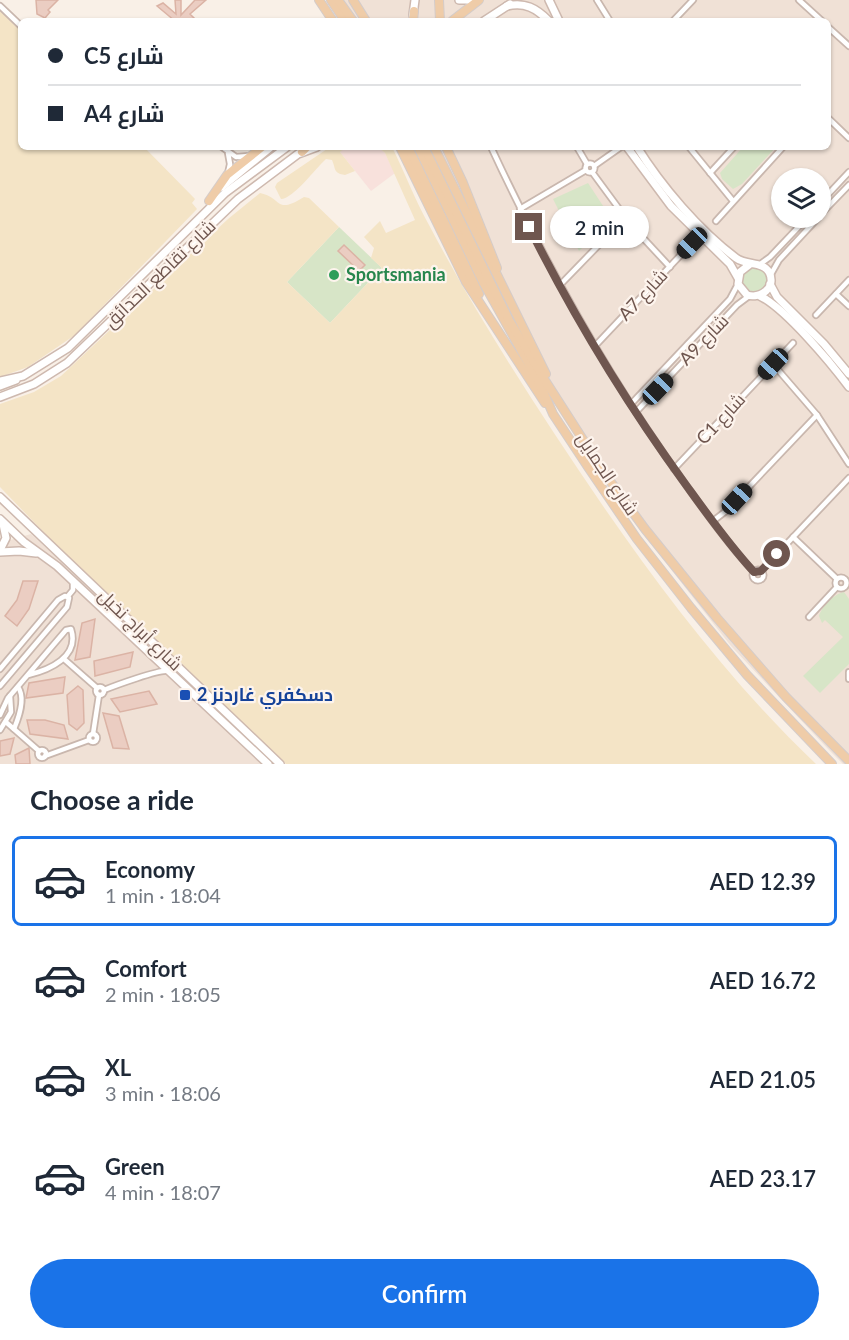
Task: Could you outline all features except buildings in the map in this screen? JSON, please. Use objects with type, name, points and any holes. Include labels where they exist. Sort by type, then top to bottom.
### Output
[{"type":"main road","points":[[319,0],[331,18]]},
{"type":"main road","points":[[331,0],[343,18]]},
{"type":"main road","points":[[338,0],[350,18]]},
{"type":"main road","points":[[353,0],[365,18]]},
{"type":"main road","points":[[439,0],[440,18]]},
{"type":"main road","points":[[455,18],[476,0]]},
{"type":"main road","points":[[413,18],[414,11]]},
{"type":"main road","points":[[209,201],[227,175],[258,150]]},
{"type":"main road","points":[[402,150],[446,245],[466,282],[553,414]]},
{"type":"main road","points":[[403,150],[414,161],[484,308]]},
{"type":"main road","name":"شارع الجمايل","points":[[419,150],[483,282],[540,384],[553,414],[612,503],[691,608],[747,675],[832,764]]},
{"type":"main road","name":"شارع الجمايل","points":[[425,150],[497,297],[535,365],[618,492],[694,591],[763,671],[849,761]]},
{"type":"main road","points":[[435,150],[558,399]]},
{"type":"main road","points":[[447,150],[494,260],[499,281]]},
{"type":"street","points":[[414,11],[415,0]]},
{"type":"street","points":[[459,0],[476,0]]},
{"type":"street","points":[[484,18],[515,0]]},
{"type":"street","points":[[533,0],[547,18]]},
{"type":"street","points":[[548,0],[557,18]]},
{"type":"street","points":[[676,18],[693,0]]},
{"type":"street","points":[[799,0],[819,18]]},
{"type":"street","points":[[598,1],[608,18]]},
{"type":"street","points":[[488,18],[507,3],[532,7],[545,18]]},
{"type":"street","points":[[0,6],[18,23]]},
{"type":"street","points":[[831,30],[849,46]]},
{"type":"street","points":[[831,121],[847,136],[849,129]]},
{"type":"street","points":[[225,150],[241,158],[250,156]]},
{"type":"street","points":[[186,233],[209,201],[247,165],[267,150]]},
{"type":"street","name":"شارع تقاطع الحدائق","points":[[0,381],[23,376],[49,362],[74,343],[231,188],[283,150]]},
{"type":"street","name":"شارع تقاطع الحدائق","points":[[0,397],[34,384],[67,363],[232,205],[305,150]]},
{"type":"street","points":[[492,150],[560,285],[636,412],[674,469],[754,572],[753,577],[758,580],[762,577],[761,571]]},
{"type":"street","points":[[579,150],[587,164],[586,170]]},
{"type":"street","points":[[592,172],[594,166],[623,150]]},
{"type":"street","points":[[626,150],[671,206],[730,264],[741,290],[750,296],[760,296],[766,292],[778,261],[809,228]]},
{"type":"street","points":[[640,150],[659,178],[685,209],[734,256],[749,265],[759,265],[766,269],[777,297],[824,344],[849,374]]},
{"type":"street","points":[[691,150],[733,201]]},
{"type":"street","points":[[710,173],[731,150]]},
{"type":"street","points":[[716,221],[782,150]]},
{"type":"street","points":[[227,175],[230,164],[228,153]]},
{"type":"street","points":[[587,164],[594,166]]},
{"type":"street","points":[[520,209],[586,170],[592,172],[625,218],[669,267]]},
{"type":"street","points":[[831,191],[849,172]]},
{"type":"street","points":[[831,204],[849,185]]},
{"type":"street","points":[[560,285],[625,218]]},
{"type":"street","points":[[759,265],[770,257],[798,228]]},
{"type":"street","name":"A7 شارع","points":[[595,346],[692,243]]},
{"type":"street","points":[[738,281],[742,270],[749,265]]},
{"type":"street","points":[[816,315],[849,280]]},
{"type":"street","name":"A9 شارع","points":[[631,404],[730,299],[738,281]]},
{"type":"street","points":[[836,294],[849,306]]},
{"type":"street","name":"A9 شارع","points":[[636,412],[737,305],[750,296]]},
{"type":"street","points":[[760,296],[775,306],[811,342],[849,387]]},
{"type":"street","name":"C1 شارع","points":[[674,469],[793,343]]},
{"type":"street","points":[[773,364],[817,415],[849,464]]},
{"type":"street","points":[[0,386],[23,376]]},
{"type":"street","points":[[713,521],[726,512],[817,415]]},
{"type":"street","points":[[754,572],[761,571],[849,478]]},
{"type":"street","name":"شارع أبراج نخيل","points":[[0,497],[280,764]]},
{"type":"street","points":[[0,519],[6,535],[0,551],[19,551],[41,555]]},
{"type":"street","name":"شارع أبراج نخيل","points":[[0,519],[24,542],[73,581],[268,764]]},
{"type":"street","points":[[793,537],[837,579],[844,579],[849,574]]},
{"type":"street","points":[[809,617],[837,587],[837,579]]},
{"type":"street","points":[[837,587],[847,589],[844,579]]},
{"type":"street","points":[[0,686],[67,607],[73,590],[73,581]]},
{"type":"street","points":[[0,669],[60,598],[83,591]]},
{"type":"street","points":[[0,715],[10,696],[67,628],[70,628],[73,637],[64,659],[50,669],[28,675]]},
{"type":"street","points":[[151,673],[154,658]]},
{"type":"street","points":[[64,659],[97,688],[104,690]]},
{"type":"street","points":[[99,695],[103,694],[104,690],[151,673],[161,670],[168,671]]},
{"type":"street","points":[[849,672],[849,679]]},
{"type":"street","points":[[14,729],[21,707],[21,694],[18,687]]},
{"type":"street","points":[[7,723],[39,751],[38,756],[43,759],[89,740],[96,741],[96,736],[93,734],[99,695],[96,693],[97,688]]},
{"type":"street","points":[[0,730],[7,723],[12,707],[10,696]]},
{"type":"shaded area","points":[[334,0],[849,0],[849,764],[843,764],[829,750],[731,646],[622,507],[550,397],[495,300],[422,150],[831,150],[831,18],[346,18]]},
{"type":"shaded area","points":[[342,150],[382,150],[395,173],[371,191],[340,152]]},
{"type":"shaded area","points":[[31,534],[282,764],[0,764],[0,543]]},
{"type":"green space","points":[[740,150],[773,150],[742,184],[733,189],[722,179],[720,173]]},
{"type":"green space","points":[[588,183],[611,218],[579,251],[553,199]]},
{"type":"green space","name":"Sportsmania","points":[[339,227],[382,268],[330,323],[287,282]]},
{"type":"green space","points":[[755,267],[764,271],[768,280],[764,289],[755,293],[746,289],[742,280],[746,271]]},
{"type":"green space","points":[[844,592],[849,599],[849,664],[820,693],[803,676],[843,637],[825,620],[822,623],[819,616],[829,601]]},
{"type":"sand","points":[[0,11],[18,28],[18,150],[147,150],[195,199],[192,203],[197,209],[75,335],[28,367],[0,377]]},
{"type":"sand","points":[[326,150],[342,150],[340,152],[355,171],[345,175],[338,173],[332,160],[326,159],[298,189],[281,199],[275,187],[277,183]]},
{"type":"sand","points":[[382,150],[393,150],[424,216],[490,333],[603,506],[677,607],[730,673],[786,735],[816,764],[286,764],[57,546],[0,487],[0,404],[34,392],[61,376],[228,219],[260,193],[283,205],[304,197],[309,198],[339,227],[287,282],[330,323],[382,268],[371,258],[374,248],[364,237],[380,221],[386,233],[415,220],[385,153]]},
{"type":"place","name":"Sportsmania","points":[[334,275]]},
{"type":"place","name":"دسكفري غاردنز 2","points":[[185,695]]},
{"type":"route","points":[[529,227],[611,373],[655,442],[713,521],[754,572],[761,571],[777,554]]}]
